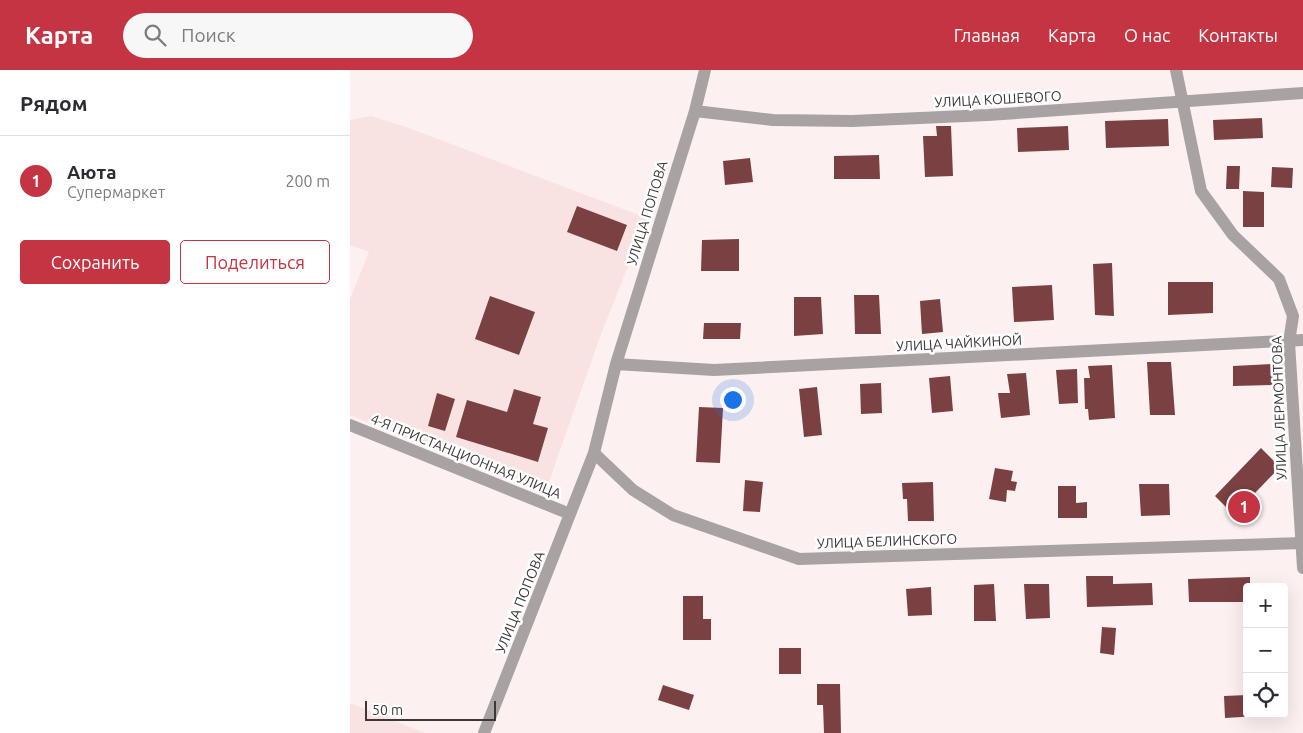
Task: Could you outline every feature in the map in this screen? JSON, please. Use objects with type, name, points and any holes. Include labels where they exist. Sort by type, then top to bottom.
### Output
[{"type":"street","name":"УЛИЦА ПОПОВА","points":[[616,364],[695,111],[705,70]]},
{"type":"street","name":"УЛИЦА ЛЕРМОНТОВА","points":[[1176,70],[1201,190],[1233,235],[1279,279],[1293,316],[1289,342],[1303,568]]},
{"type":"street","name":"УЛИЦА КОШЕВОГО","points":[[695,111],[774,120],[852,121],[988,115],[1303,93]]},
{"type":"street","name":"УЛИЦА ЧАЙКИНОЙ","points":[[616,364],[714,370],[1303,340]]},
{"type":"street","points":[[594,453],[616,364]]},
{"type":"street","name":"4-Я ПРИСТАНЦИОННАЯ УЛИЦА","points":[[350,426],[570,514]]},
{"type":"street","name":"УЛИЦА ПОПОВА","points":[[484,733],[594,453]]},
{"type":"street","name":"УЛИЦА БЕЛИНСКОГО","points":[[594,453],[633,490],[673,515],[799,559],[1302,543]]},
{"type":"shaded area","points":[[371,116],[406,127],[647,218],[600,337],[545,493],[350,415],[350,299],[369,252],[350,245],[350,120]]},
{"type":"shaded area","points":[[350,703],[425,733],[350,733]]},
{"type":"building","points":[[1262,118],[1263,138],[1214,140],[1213,120]]},
{"type":"building","points":[[1168,119],[1169,146],[1106,148],[1105,121]]},
{"type":"building","points":[[936,126],[951,126],[953,176],[925,177],[923,136],[937,136]]},
{"type":"building","points":[[1068,126],[1069,150],[1018,152],[1017,128]]},
{"type":"building","points":[[879,155],[880,179],[834,179],[834,156]]},
{"type":"building","points":[[750,158],[753,182],[725,185],[723,161]]},
{"type":"building","points":[[1227,166],[1240,166],[1239,189],[1226,189]]},
{"type":"building","points":[[1272,167],[1293,168],[1292,188],[1271,187]]},
{"type":"building","points":[[1243,191],[1264,192],[1264,227],[1243,227]]},
{"type":"building","points":[[577,206],[627,225],[617,251],[567,232]]},
{"type":"building","points":[[739,239],[739,271],[701,271],[702,240]]},
{"type":"building","points":[[1112,263],[1114,316],[1095,315],[1093,264]]},
{"type":"building","points":[[1168,282],[1213,282],[1213,313],[1168,315]]},
{"type":"building","points":[[1052,285],[1054,320],[1014,322],[1012,287]]},
{"type":"building","points":[[854,295],[879,295],[881,334],[855,334]]},
{"type":"building","points":[[490,296],[535,312],[519,355],[475,339]]},
{"type":"building","points":[[794,297],[821,297],[823,334],[794,336]]},
{"type":"building","points":[[940,299],[943,332],[922,334],[920,301]]},
{"type":"building","points":[[704,323],[741,323],[740,339],[703,339]]},
{"type":"building","points":[[1147,362],[1171,362],[1175,415],[1150,415]]},
{"type":"building","points":[[1274,364],[1274,385],[1233,386],[1233,366]]},
{"type":"building","points":[[1112,365],[1115,418],[1089,420],[1088,409],[1085,409],[1084,378],[1090,378],[1088,366]]},
{"type":"building","points":[[1077,369],[1078,403],[1059,404],[1056,370]]},
{"type":"building","points":[[1026,373],[1030,415],[1001,418],[998,393],[1010,393],[1007,374]]},
{"type":"building","points":[[950,376],[953,411],[932,413],[929,378]]},
{"type":"building","points":[[881,383],[882,413],[861,414],[860,384]]},
{"type":"building","points":[[817,387],[822,435],[804,437],[799,389]]},
{"type":"building","points":[[514,389],[541,397],[533,424],[548,428],[538,462],[456,437],[467,400],[507,412]]},
{"type":"building","points":[[437,393],[455,399],[445,431],[428,426]]},
{"type":"building","points":[[699,407],[723,408],[720,463],[696,462]]},
{"type":"building","points":[[1261,448],[1280,467],[1234,515],[1215,496]]},
{"type":"building","points":[[995,468],[1013,471],[1011,481],[1017,482],[1015,491],[1007,490],[1006,502],[989,499]]},
{"type":"building","points":[[745,480],[763,482],[760,512],[743,511]]},
{"type":"building","points":[[933,482],[934,521],[908,521],[907,499],[903,499],[902,483]]},
{"type":"building","points":[[1139,484],[1169,484],[1170,515],[1141,516]]},
{"type":"building","points":[[1058,486],[1076,486],[1076,503],[1087,502],[1087,518],[1058,518]]},
{"type":"building","points":[[1086,576],[1113,576],[1113,584],[1152,583],[1153,605],[1087,607]]},
{"type":"building","points":[[1250,577],[1250,583],[1243,583],[1243,602],[1189,602],[1188,579]]},
{"type":"building","points":[[994,584],[996,621],[974,621],[974,585]]},
{"type":"building","points":[[1024,584],[1049,584],[1050,618],[1026,619]]},
{"type":"building","points":[[931,587],[932,615],[908,616],[906,589]]},
{"type":"building","points":[[683,596],[703,596],[703,619],[711,619],[711,640],[683,640]]},
{"type":"building","points":[[1102,627],[1116,628],[1114,655],[1100,653]]},
{"type":"building","points":[[779,648],[801,648],[801,674],[779,674]]},
{"type":"building","points":[[817,684],[840,684],[841,733],[824,733],[823,705],[817,705]]},
{"type":"building","points":[[663,685],[694,695],[689,710],[658,700]]},
{"type":"building","points":[[1243,695],[1243,717],[1225,718],[1224,696]]},
{"type":"place","name":"Аюта","points":[[1244,507]]}]
